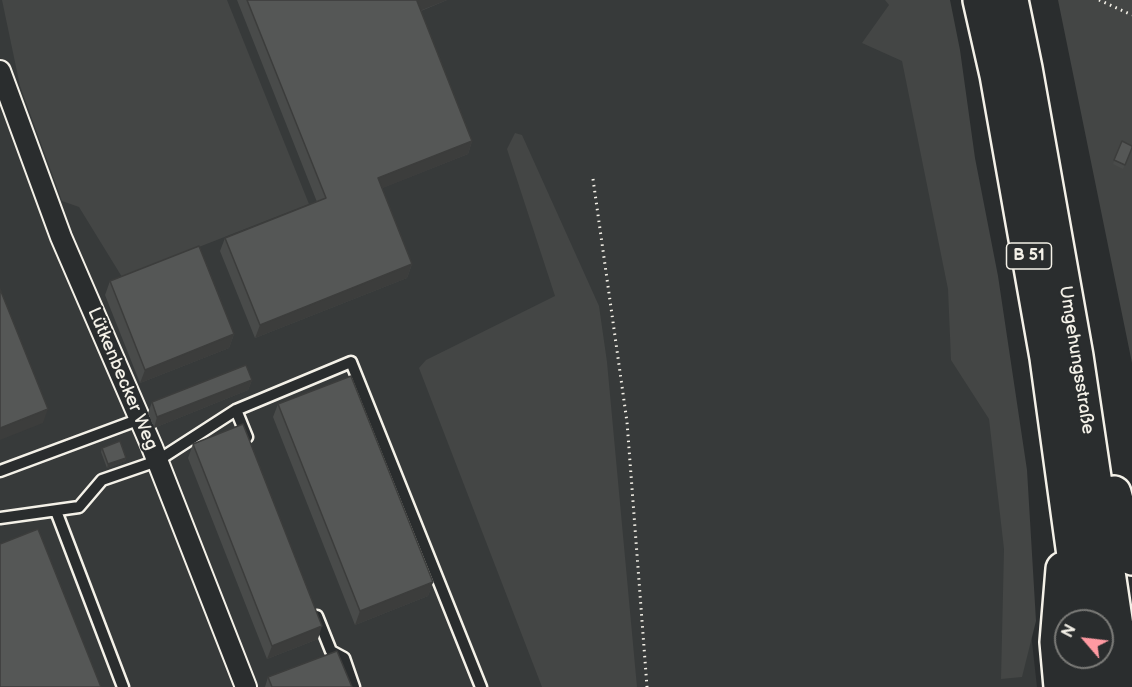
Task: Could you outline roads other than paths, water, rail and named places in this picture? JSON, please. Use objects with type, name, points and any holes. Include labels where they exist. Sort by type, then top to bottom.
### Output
[{"type":"highway","name":"Umgehungsstraße","points":[[980,0],[997,75],[1047,358],[1081,609]]},
{"type":"highway","name":"Umgehungsstraße","points":[[1011,0],[1076,356],[1125,687]]},
{"type":"highway","name":"B 51","points":[[1076,356],[1132,558]]},
{"type":"highway","name":"B 51","points":[[1061,687],[1057,642],[1067,514]]},
{"type":"highway","points":[[1091,669],[1093,687]]},
{"type":"street","name":"Lütkenbecker Weg","points":[[0,70],[61,237],[140,419],[246,687]]},
{"type":"lane","points":[[0,518],[79,507],[102,480],[157,461],[236,410],[351,362],[481,687]]},
{"type":"lane","points":[[236,410],[253,453]]},
{"type":"lane","points":[[0,471],[140,419]]},
{"type":"lane","points":[[56,511],[123,687]]},
{"type":"lane","points":[[314,607],[331,651],[344,658],[354,687]]}]
